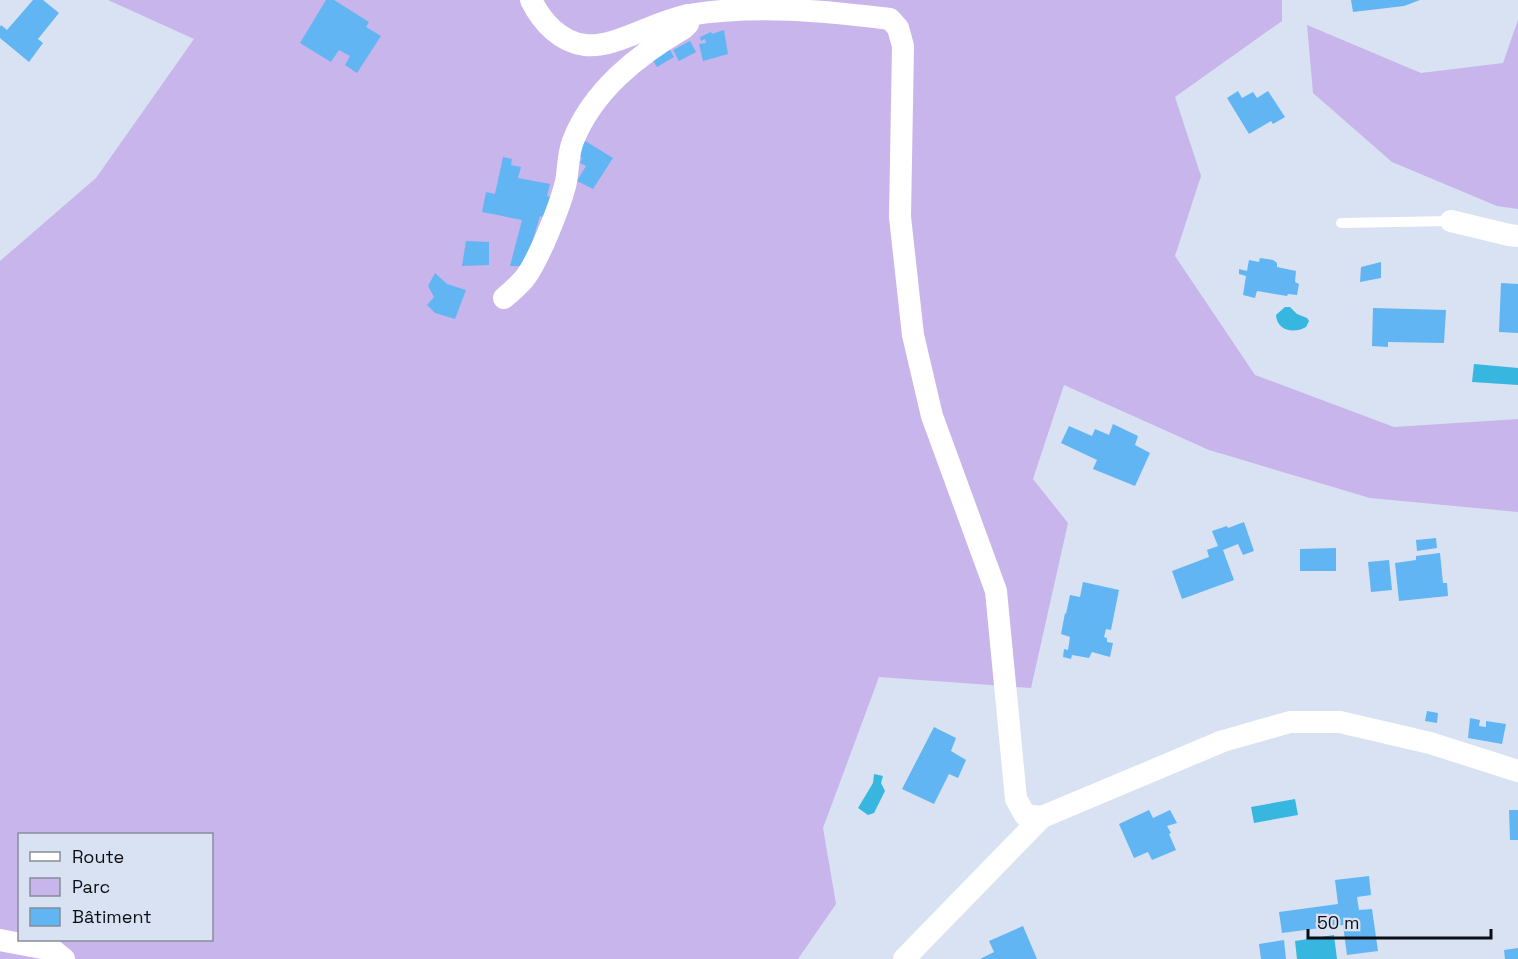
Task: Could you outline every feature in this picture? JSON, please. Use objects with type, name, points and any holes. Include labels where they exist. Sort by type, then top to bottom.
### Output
[{"type":"street","points":[[531,0],[544,19],[561,37],[572,43],[586,46],[613,42],[660,22],[716,11],[843,12],[890,19],[898,28],[903,46],[900,217],[913,335],[932,416],[996,591],[1016,799],[1025,815],[1042,817]]},
{"type":"street","points":[[504,298],[525,278],[543,242],[566,185],[569,154],[573,140],[587,112],[607,86],[628,66],[651,48],[684,28],[688,24],[688,15]]},
{"type":"street","points":[[1451,220],[1518,236]]},
{"type":"street","points":[[904,959],[1042,817],[1223,741],[1290,722],[1340,722],[1430,743],[1518,771]]},
{"type":"street","points":[[0,940],[53,950],[64,959]]},
{"type":"lane","points":[[1341,223],[1451,220]]},
{"type":"green space","points":[[108,0],[1282,0],[1282,21],[1175,97],[1201,176],[1175,256],[1255,375],[1394,427],[1518,419],[1518,512],[1370,498],[1209,450],[1064,385],[1033,479],[1068,523],[1031,688],[879,677],[823,828],[836,904],[798,959],[0,959],[0,261],[96,178],[194,39]]},
{"type":"green space","points":[[1518,20],[1518,209],[1497,206],[1392,162],[1313,93],[1307,25],[1421,73],[1503,63]]},
{"type":"water","points":[[1285,307],[1290,307],[1297,314],[1307,318],[1309,321],[1306,327],[1287,330],[1279,325],[1276,315]]},
{"type":"water","points":[[1474,364],[1518,368],[1518,385],[1472,382]]},
{"type":"water","points":[[874,774],[883,776],[881,783],[885,791],[874,813],[868,815],[858,808],[873,783]]},
{"type":"water","points":[[1295,799],[1298,815],[1254,823],[1251,807]]},
{"type":"water","points":[[1334,935],[1337,959],[1297,959],[1295,941]]},
{"type":"building","points":[[33,0],[43,0],[59,13],[38,39],[43,43],[29,62],[0,38],[0,27],[1,25],[7,30]]},
{"type":"building","points":[[326,0],[334,0],[369,22],[366,27],[381,36],[357,73],[345,65],[350,56],[339,50],[331,62],[300,43]]},
{"type":"building","points":[[1351,0],[1420,0],[1404,6],[1353,12]]},
{"type":"building","points":[[724,30],[728,54],[703,61],[699,44],[706,43],[705,39],[701,41],[700,37]]},
{"type":"building","points":[[690,41],[696,52],[679,61],[673,50]]},
{"type":"building","points":[[669,48],[674,57],[657,67],[652,59]]},
{"type":"building","points":[[1238,91],[1242,98],[1253,92],[1257,98],[1268,91],[1285,117],[1273,124],[1271,121],[1249,134],[1227,98]]},
{"type":"building","points":[[582,139],[613,158],[593,189],[577,181],[586,166],[580,163],[582,158],[574,153]]},
{"type":"building","points":[[503,157],[512,159],[511,165],[521,167],[518,178],[550,184],[547,196],[554,198],[546,218],[540,216],[525,266],[510,266],[522,220],[482,212],[486,192],[495,194]]},
{"type":"building","points":[[466,241],[489,242],[489,265],[462,266]]},
{"type":"building","points":[[1260,258],[1273,260],[1277,263],[1277,267],[1296,271],[1295,282],[1299,284],[1297,295],[1288,294],[1287,296],[1257,291],[1255,298],[1243,295],[1246,276],[1239,274],[1239,269],[1247,271],[1249,260],[1259,262]]},
{"type":"building","points":[[1381,262],[1381,278],[1360,282],[1361,267]]},
{"type":"building","points":[[435,273],[447,284],[466,290],[455,319],[435,313],[427,305],[434,297],[428,286]]},
{"type":"building","points":[[1501,283],[1518,284],[1518,333],[1499,332]]},
{"type":"building","points":[[1373,308],[1446,310],[1444,343],[1388,342],[1388,347],[1372,346]]},
{"type":"building","points":[[1113,424],[1138,436],[1135,445],[1150,453],[1135,486],[1093,469],[1097,460],[1061,443],[1069,426],[1092,436],[1095,429],[1109,435]]},
{"type":"building","points":[[1244,522],[1254,551],[1243,555],[1238,544],[1223,550],[1234,580],[1182,599],[1172,571],[1209,557],[1207,550],[1218,546],[1212,531]]},
{"type":"building","points":[[1436,538],[1437,548],[1417,551],[1416,540]]},
{"type":"building","points":[[1336,548],[1336,571],[1300,571],[1300,549]]},
{"type":"building","points":[[1440,553],[1443,583],[1447,583],[1448,596],[1399,601],[1395,563],[1416,560],[1416,556]]},
{"type":"building","points":[[1389,560],[1392,590],[1371,592],[1368,562]]},
{"type":"building","points":[[1083,582],[1119,590],[1111,630],[1106,629],[1104,637],[1107,638],[1107,642],[1113,643],[1110,657],[1092,652],[1089,658],[1072,655],[1071,659],[1063,657],[1064,649],[1068,650],[1070,637],[1061,634],[1065,613],[1070,595],[1080,597]]},
{"type":"building","points":[[1427,711],[1438,713],[1437,723],[1425,721]]},
{"type":"building","points":[[1470,718],[1480,720],[1479,726],[1486,727],[1486,721],[1506,724],[1502,744],[1468,738]]},
{"type":"building","points":[[934,727],[956,738],[951,751],[966,760],[958,778],[949,774],[934,804],[902,789]]},
{"type":"building","points":[[1149,810],[1153,818],[1170,810],[1177,823],[1167,826],[1176,850],[1152,860],[1148,852],[1134,858],[1119,824]]},
{"type":"building","points":[[1509,810],[1518,810],[1518,840],[1510,840]]},
{"type":"building","points":[[1369,876],[1371,895],[1357,897],[1359,910],[1372,909],[1378,951],[1347,955],[1343,925],[1282,933],[1279,912],[1338,904],[1335,880]]},
{"type":"building","points":[[1023,926],[1037,959],[980,959],[994,952],[989,941]]},
{"type":"building","points":[[1284,940],[1286,959],[1261,959],[1259,944]]},
{"type":"building","points":[[1518,948],[1518,959],[1505,959],[1504,950]]}]
